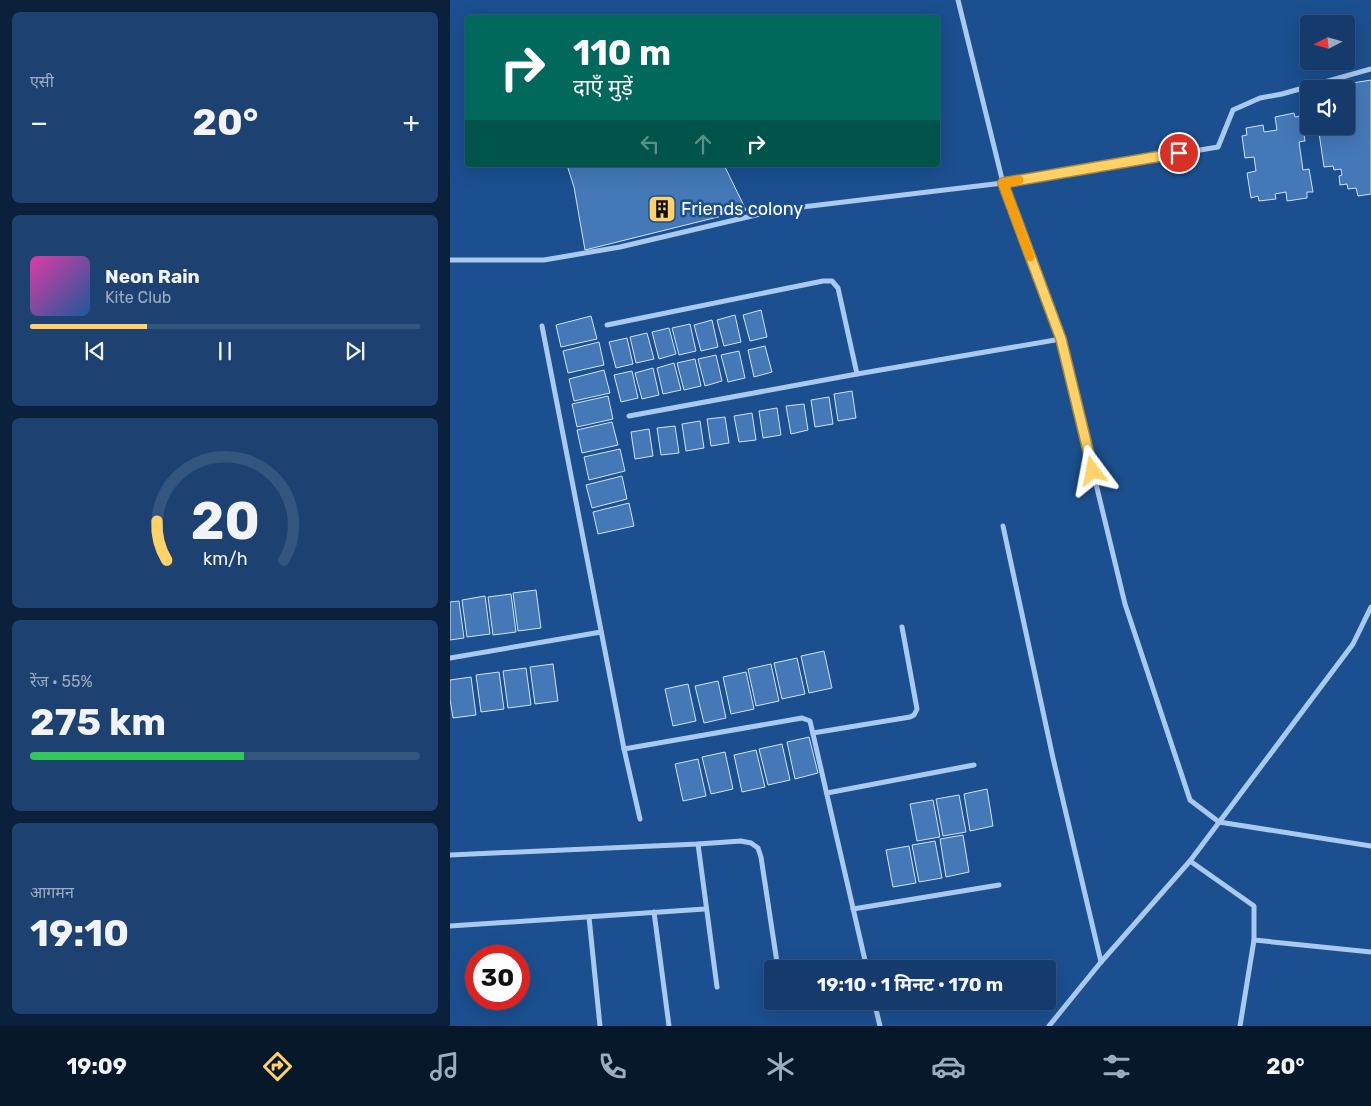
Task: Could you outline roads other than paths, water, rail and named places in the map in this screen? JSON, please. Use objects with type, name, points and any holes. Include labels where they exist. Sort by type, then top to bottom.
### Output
[{"type":"street","points":[[958,0],[1003,183],[1061,339],[1125,604],[1190,800],[1219,822],[1371,846]]},
{"type":"street","points":[[450,260],[544,260],[620,247],[777,210],[1003,183],[1218,146],[1233,110],[1260,98],[1282,94],[1371,69]]},
{"type":"street","points":[[608,325],[832,280],[838,288],[857,374]]},
{"type":"street","points":[[542,326],[624,749],[640,819]]},
{"type":"street","points":[[629,416],[1061,339]]},
{"type":"street","points":[[1003,526],[1053,758],[1101,962]]},
{"type":"street","points":[[1048,1026],[1101,962],[1190,861],[1353,644],[1371,606]]},
{"type":"street","points":[[813,733],[910,717],[914,714],[917,709],[902,627]]},
{"type":"street","points":[[450,658],[601,632]]},
{"type":"street","points":[[624,749],[802,718],[810,721],[865,960]]},
{"type":"street","points":[[827,793],[974,765]]},
{"type":"street","points":[[450,855],[741,841],[752,843],[758,848],[762,858],[777,960]]},
{"type":"street","points":[[698,844],[716,987]]},
{"type":"street","points":[[1190,861],[1254,906],[1254,940],[1240,1026]]},
{"type":"street","points":[[853,909],[999,885]]},
{"type":"street","points":[[450,926],[706,909]]},
{"type":"street","points":[[654,912],[669,1026]]},
{"type":"street","points":[[589,917],[600,1026]]},
{"type":"street","points":[[1254,940],[1371,952]]},
{"type":"street","points":[[876,1010],[880,1026]]},
{"type":"place","name":"Friends colony","points":[[662,209]]}]
